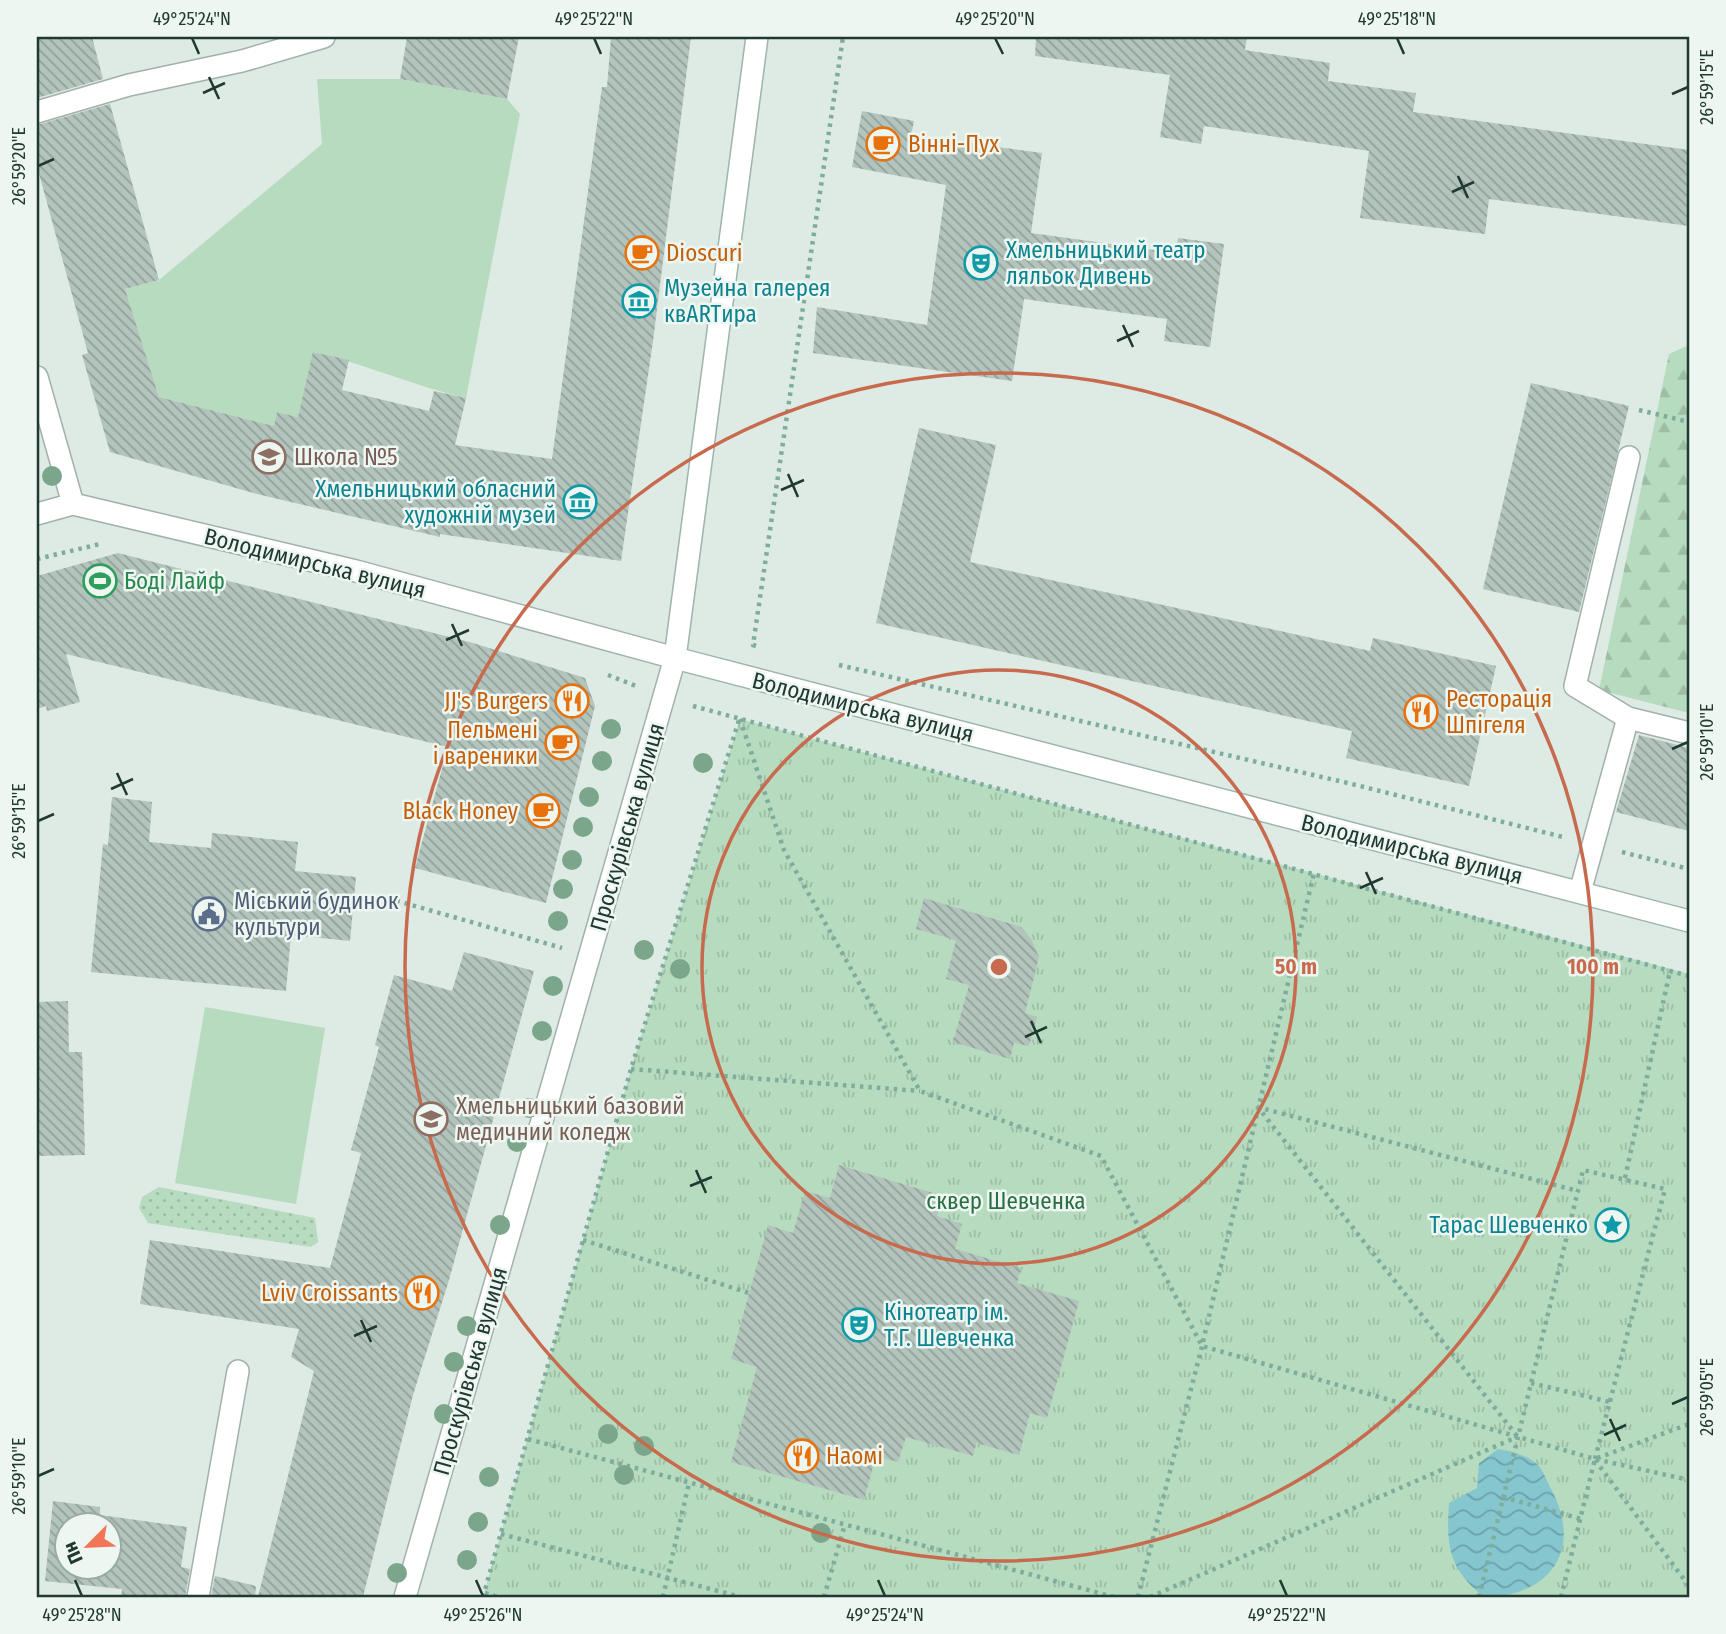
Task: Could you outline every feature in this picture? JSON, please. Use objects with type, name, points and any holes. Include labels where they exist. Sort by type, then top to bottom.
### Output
[{"type":"street","points":[[37,112],[129,85],[243,61],[324,37]]},
{"type":"street","name":"Проскурівська вулиця","points":[[405,1597],[676,658],[757,37]]},
{"type":"street","points":[[37,377],[73,504]]},
{"type":"street","points":[[1629,457],[1574,686],[1628,718],[1689,733]]},
{"type":"street","name":"Володимирська вулиця","points":[[37,514],[73,504],[356,572],[676,658],[1689,921]]},
{"type":"street","points":[[1580,892],[1628,718]]},
{"type":"street","points":[[198,1597],[238,1371]]},
{"type":"path","points":[[767,649],[753,646],[843,37]]},
{"type":"path","points":[[1639,410],[1689,422]]},
{"type":"path","points":[[37,559],[104,543]]},
{"type":"path","points":[[835,664],[1352,784],[1689,869]]},
{"type":"path","points":[[597,670],[665,698],[1689,976]]},
{"type":"path","points":[[498,1597],[484,1595],[631,1069],[740,719]]},
{"type":"path","points":[[740,719],[784,850],[920,1091]]},
{"type":"path","points":[[1138,1597],[1202,1346],[1256,1107],[1314,873]]},
{"type":"path","points":[[380,896],[590,956]]},
{"type":"path","points":[[1625,1178],[1670,971]]},
{"type":"path","points":[[631,1069],[920,1091],[1101,1156],[1202,1346],[1595,1459],[1689,1480]]},
{"type":"path","points":[[1256,1107],[1578,1191]]},
{"type":"path","points":[[1256,1107],[1518,1437]]},
{"type":"path","points":[[1479,1597],[1583,1170],[1665,1189],[1562,1597]]},
{"type":"path","points":[[583,1240],[749,1293]]},
{"type":"path","points":[[1531,1383],[1610,1402]]},
{"type":"path","points":[[1595,1459],[1689,1424]]},
{"type":"path","points":[[1150,1597],[1518,1437]]},
{"type":"path","points":[[528,1439],[1114,1597]]},
{"type":"path","points":[[1595,1459],[1689,1586]]},
{"type":"path","points":[[663,1597],[689,1483]]},
{"type":"path","points":[[1503,1497],[1581,1518]]},
{"type":"path","points":[[824,1597],[845,1524]]},
{"type":"path","points":[[501,1534],[741,1597]]},
{"type":"green space","points":[[317,79],[400,79],[507,99],[520,114],[466,398],[314,352],[298,417],[277,412],[274,426],[159,397],[125,289],[159,280],[322,144]]},
{"type":"green space","points":[[1689,345],[1689,713],[1599,690],[1669,354]]},
{"type":"green space","name":"сквер Шевченка","points":[[740,719],[1689,974],[1689,1597],[483,1597],[631,1069]]},
{"type":"green space","points":[[205,1007],[325,1028],[296,1204],[175,1183]]},
{"type":"green space","points":[[159,1187],[315,1218],[318,1242],[311,1247],[148,1223],[139,1208],[142,1197]]},
{"type":"water","points":[[1498,1449],[1524,1456],[1540,1467],[1560,1511],[1564,1531],[1562,1550],[1555,1566],[1543,1579],[1527,1589],[1507,1595],[1484,1597],[1463,1577],[1452,1556],[1448,1532],[1449,1503],[1477,1488],[1479,1463]]},
{"type":"building","points":[[37,37],[92,37],[103,79],[37,98]]},
{"type":"building","points":[[407,37],[519,37],[507,99],[400,79]]},
{"type":"building","points":[[611,37],[691,37],[653,341],[621,561],[440,534],[440,537],[257,494],[110,452],[82,355],[88,353],[37,166],[37,125],[110,104],[159,280],[125,289],[159,397],[274,426],[277,412],[298,417],[313,352],[349,360],[342,390],[429,411],[434,391],[466,398],[455,445],[552,459],[602,87],[607,87]]},
{"type":"building","points":[[1036,37],[1247,37],[1245,50],[1330,63],[1328,81],[1416,93],[1413,112],[1689,150],[1689,226],[1489,199],[1485,234],[1360,218],[1369,151],[1204,126],[1201,144],[1160,137],[1170,75],[1035,56]]},
{"type":"building","points":[[862,111],[914,121],[911,135],[1042,153],[1031,233],[1176,253],[1178,238],[1224,244],[1210,347],[1164,341],[1167,319],[1024,299],[1012,381],[813,353],[817,307],[927,325],[946,185],[852,167]]},
{"type":"building","points":[[1531,383],[1629,406],[1579,612],[1483,589]]},
{"type":"building","points":[[919,428],[996,445],[970,562],[1370,651],[1373,638],[1496,666],[1469,786],[1346,758],[1352,731],[876,623]]},
{"type":"building","points":[[118,553],[473,643],[585,678],[595,706],[546,903],[415,868],[448,747],[66,654],[80,702],[47,711],[46,706],[37,709],[37,576]]},
{"type":"building","points":[[1639,735],[1689,748],[1689,831],[1616,812]]},
{"type":"building","points":[[112,797],[152,802],[149,842],[211,848],[212,833],[298,842],[295,871],[356,877],[350,941],[291,935],[286,991],[91,972],[103,844],[108,845]]},
{"type":"building","points":[[924,898],[1021,927],[1031,939],[1039,957],[1025,1013],[1037,1017],[1029,1046],[1014,1043],[1010,1059],[953,1042],[969,985],[946,979],[956,940],[916,929]]},
{"type":"building","points":[[464,952],[534,971],[449,1280],[413,1395],[363,1597],[258,1597],[314,1371],[291,1357],[299,1329],[140,1304],[150,1240],[330,1268],[361,1153],[351,1150],[379,1047],[375,1045],[394,975],[452,991]]},
{"type":"building","points":[[68,1001],[69,1052],[82,1052],[85,1155],[37,1156],[37,1002]]},
{"type":"building","points":[[839,1165],[943,1196],[937,1216],[962,1224],[955,1249],[1021,1268],[1017,1283],[1079,1301],[1047,1418],[1030,1413],[1019,1455],[976,1443],[973,1456],[906,1437],[898,1462],[876,1456],[864,1500],[731,1462],[757,1367],[731,1359],[768,1225],[793,1233],[805,1191],[830,1198]]},
{"type":"building","points":[[53,1501],[100,1507],[100,1512],[52,1512],[52,1582],[45,1581]]},
{"type":"building","points":[[122,1518],[187,1527],[181,1567],[190,1569],[185,1597],[121,1597],[122,1589],[55,1582],[122,1582]]},
{"type":"building","points":[[215,1576],[256,1586],[255,1597],[211,1597]]},
{"type":"place","name":"Вінні-Пух","points":[[883,144]]},
{"type":"place","name":"Dioscuri","points":[[642,253]]},
{"type":"place","name":"Хмельницький театр ляльок Дивень","points":[[981,263]]},
{"type":"place","name":"Музейна галерея квARTира","points":[[639,301]]},
{"type":"place","name":"Школа №5","points":[[269,457]]},
{"type":"place","name":"Хмельницький обласний художній музей","points":[[580,502]]},
{"type":"place","name":"Боді Лайф","points":[[100,581]]},
{"type":"place","name":"JJ's Burgers","points":[[572,701]]},
{"type":"place","name":"Ресторація Шпігеля","points":[[1421,712]]},
{"type":"place","name":"Пельмені і вареники","points":[[562,743]]},
{"type":"place","name":"Black Honey","points":[[543,811]]},
{"type":"place","name":"Міський будинок культури","points":[[209,914]]},
{"type":"place","name":"Хмельницький базовий медичний коледж","points":[[431,1119]]},
{"type":"place","name":"Тарас Шевченко","points":[[1612,1225]]},
{"type":"place","name":"Lviv Croissants","points":[[422,1293]]},
{"type":"place","name":"Кінотеатр ім. Т.Г. Шевченка","points":[[859,1325]]},
{"type":"place","name":"Наомі","points":[[802,1456]]}]
